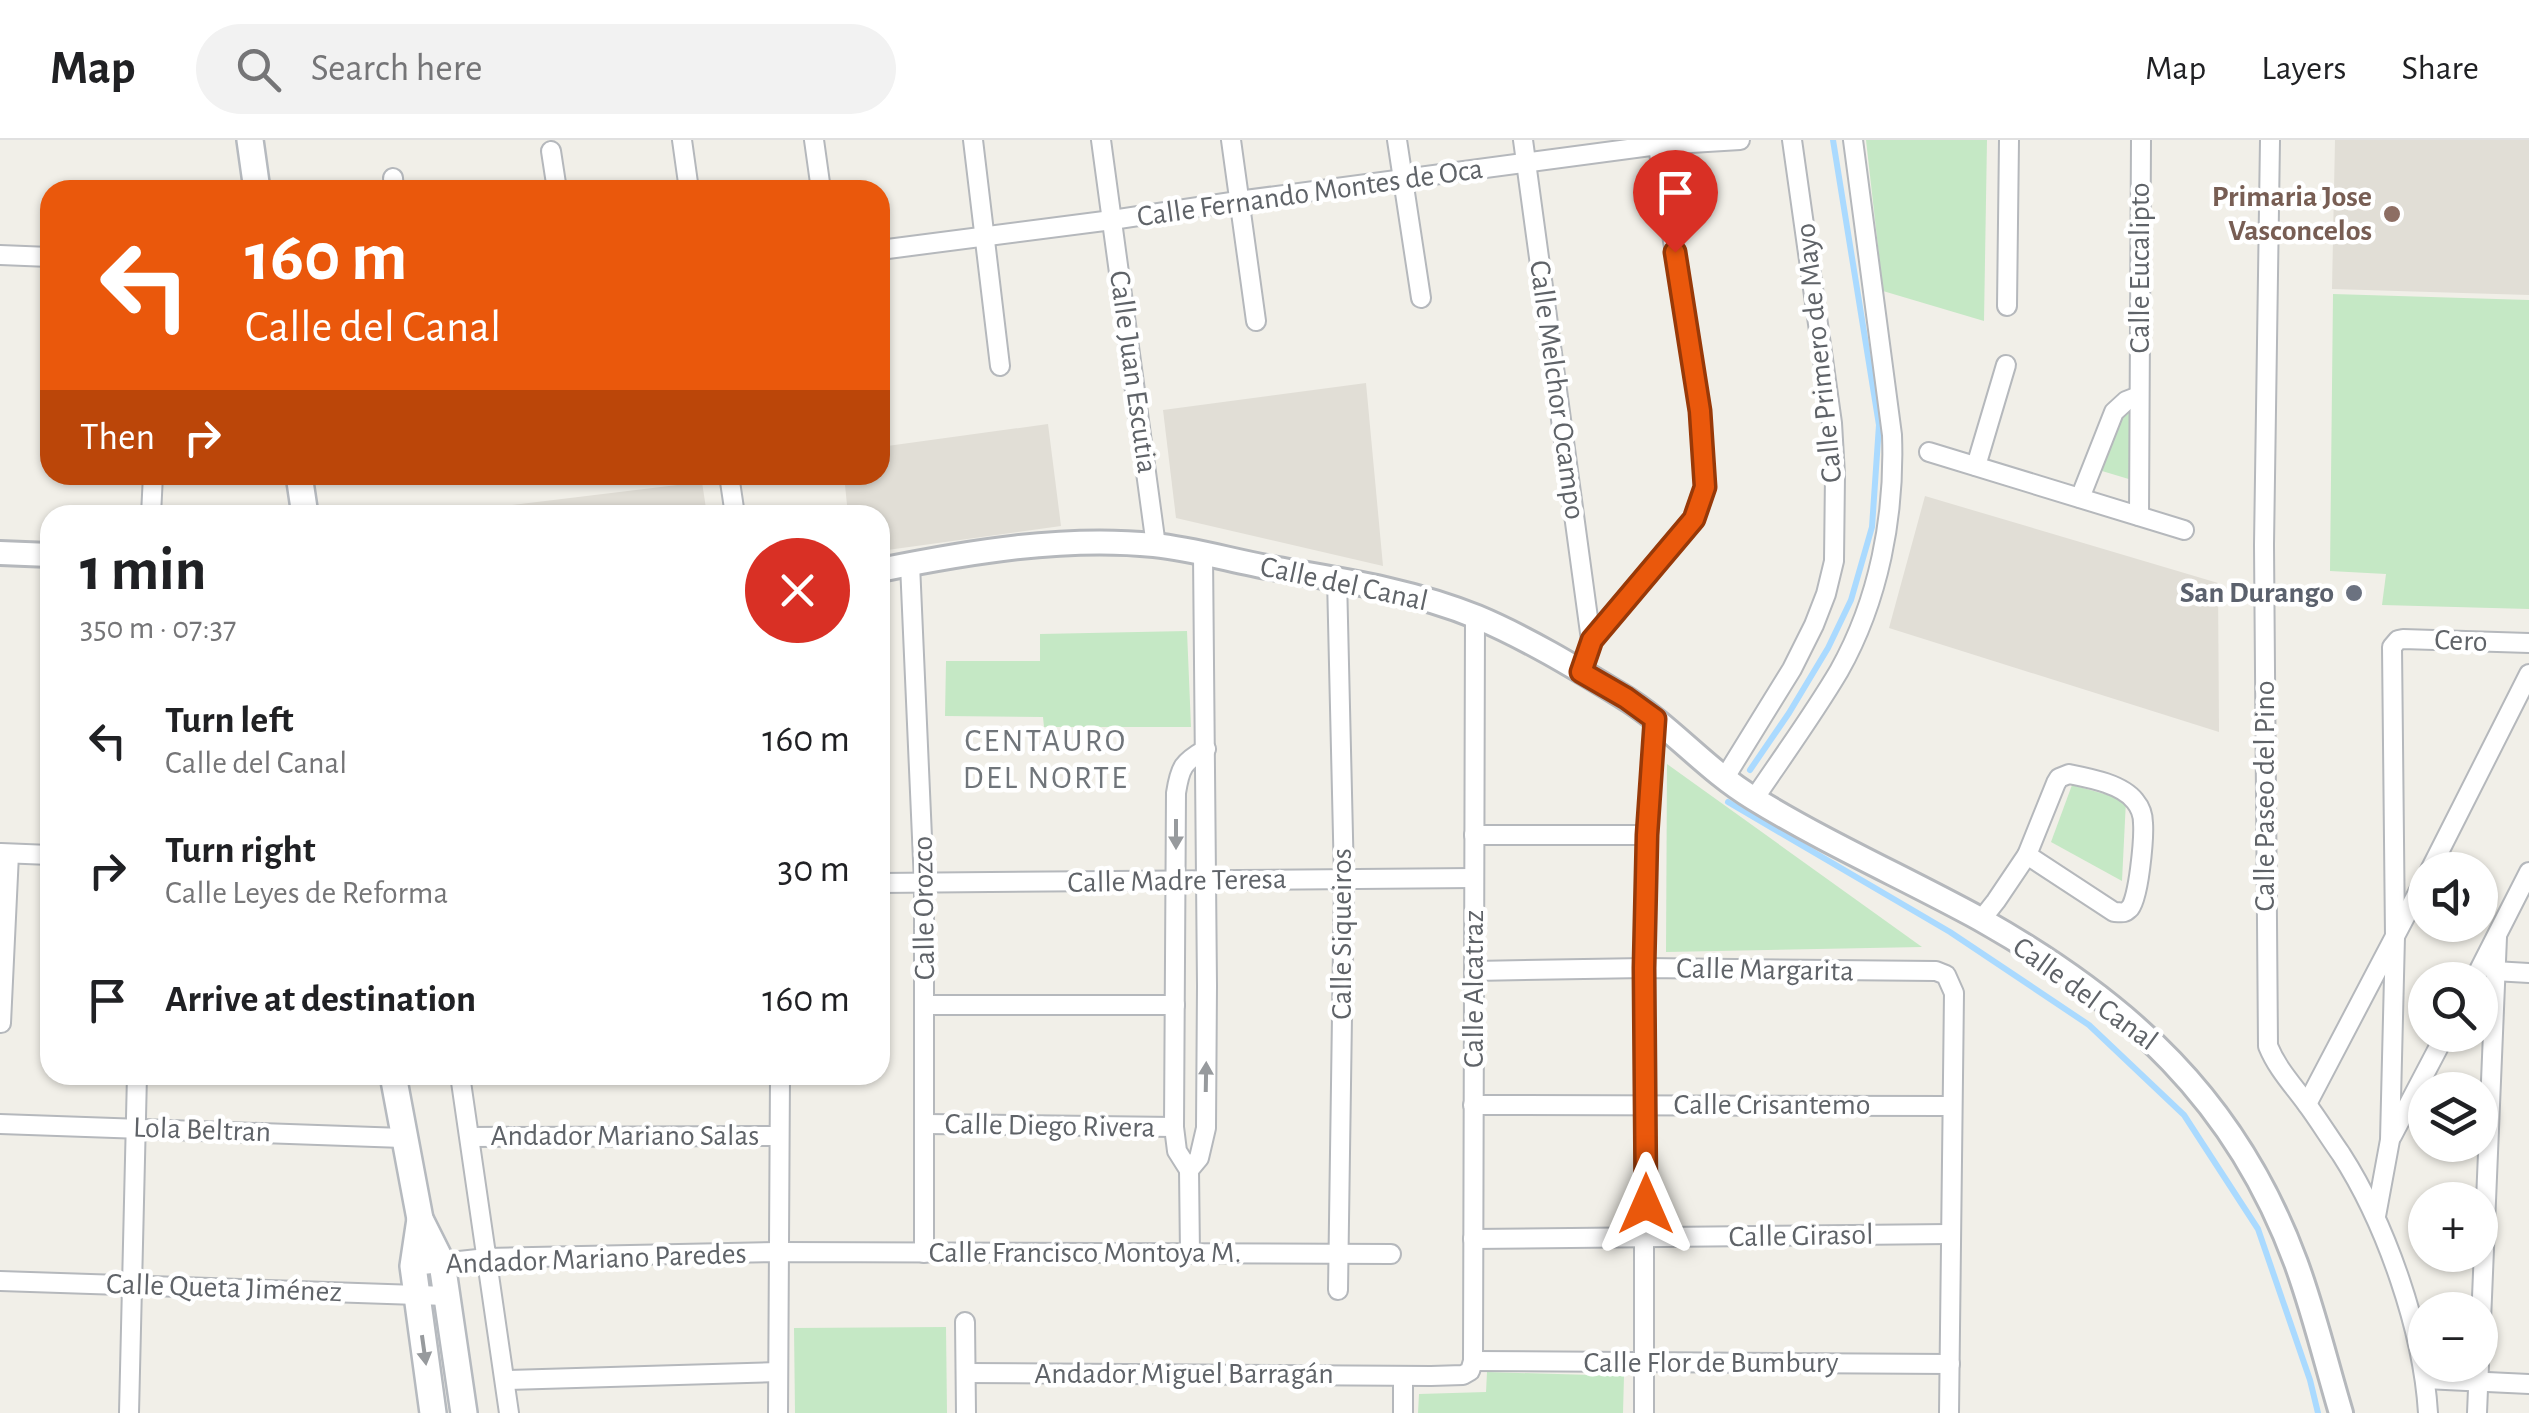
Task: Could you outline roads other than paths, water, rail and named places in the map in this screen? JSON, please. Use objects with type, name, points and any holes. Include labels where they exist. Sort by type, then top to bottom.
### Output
[{"type":"main road","points":[[250,140],[256,180]]},
{"type":"main road","points":[[395,1085],[420,1219],[442,1263],[464,1413]]},
{"type":"main road","points":[[420,1219],[412,1266],[432,1413]]},
{"type":"street","points":[[682,140],[688,180]]},
{"type":"street","points":[[814,140],[820,180]]},
{"type":"street","points":[[973,140],[1000,366]]},
{"type":"street","name":"Calle Juan Escutia","points":[[1101,140],[1156,546]]},
{"type":"street","points":[[1231,140],[1256,321]]},
{"type":"street","points":[[1397,140],[1421,298]]},
{"type":"street","name":"Calle Melchor Ocampo","points":[[1523,140],[1592,640]]},
{"type":"street","name":"Calle Fernando Montes de Oca","points":[[890,249],[1658,142],[1740,140]]},
{"type":"street","name":"Calle Primero de Mayo","points":[[1724,779],[1792,669],[1814,625],[1834,561],[1832,423],[1792,140]]},
{"type":"street","points":[[1754,798],[1823,697],[1853,642],[1876,578],[1891,505],[1892,435],[1853,140]]},
{"type":"street","points":[[2007,306],[2009,140]]},
{"type":"street","name":"Calle Eucalipto","points":[[2139,516],[2141,140]]},
{"type":"street","name":"Calle Paseo del Pino","points":[[2270,140],[2264,544],[2266,1030],[2272,1056],[2353,1172],[2376,1216],[2408,1312]]},
{"type":"street","points":[[1581,672],[1592,640],[1694,519],[1705,487],[1700,411],[1658,142]]},
{"type":"street","points":[[551,151],[555,180]]},
{"type":"street","points":[[0,255],[40,257]]},
{"type":"street","points":[[1976,466],[2006,365]]},
{"type":"street","name":"Calle Eucalipto","points":[[2080,498],[2114,412],[2126,400],[2139,396]]},
{"type":"street","points":[[1929,452],[2184,530]]},
{"type":"street","name":"Calle del Canal","points":[[890,568],[1016,548],[1082,544],[1156,546],[1338,578],[1403,593],[1474,616],[1626,698],[1724,779],[2037,954],[2151,1039],[2218,1115],[2274,1210],[2296,1263],[2341,1413]]},
{"type":"street","points":[[0,552],[40,554]]},
{"type":"street","points":[[1189,1170],[1199,1158],[1206,1128],[1203,555]]},
{"type":"street","name":"Calle Orozco","points":[[910,564],[924,883],[924,1253]]},
{"type":"street","name":"Calle Siqueiros","points":[[1338,578],[1344,879],[1338,1290]]},
{"type":"street","name":"Calle Alcatraz","points":[[1472,1361],[1474,616]]},
{"type":"street","name":"Cero","points":[[2395,936],[2390,652],[2395,642],[2403,639],[2529,643]]},
{"type":"street","points":[[2439,852],[2529,674]]},
{"type":"street","points":[[1644,1413],[1644,968],[1655,719]]},
{"type":"street","points":[[1190,1254],[1189,1170],[1177,1152],[1174,1128],[1179,774],[1186,761],[1206,749]]},
{"type":"street","points":[[1981,920],[2027,855],[2056,783],[2064,775],[2123,790],[2140,810],[2143,831],[2136,896],[2125,912],[2114,912],[2027,855]]},
{"type":"street","points":[[1474,835],[1647,835]]},
{"type":"street","points":[[1,1023],[4,854],[40,856]]},
{"type":"street","points":[[2498,933],[2529,872]]},
{"type":"street","name":"Calle Madre Teresa","points":[[890,882],[1474,878]]},
{"type":"street","points":[[2306,1104],[2408,911]]},
{"type":"street","points":[[2376,1216],[2390,1140],[2395,936]]},
{"type":"street","name":"Calle Margarita","points":[[1474,970],[1936,971],[1946,975],[1954,993],[1951,1106]]},
{"type":"street","points":[[2498,971],[2529,973]]},
{"type":"street","points":[[926,1005],[1175,1004]]},
{"type":"street","points":[[2390,1140],[2436,1052]]},
{"type":"street","points":[[2482,1292],[2491,1052]]},
{"type":"street","points":[[129,1413],[137,1085]]},
{"type":"street","points":[[462,1085],[509,1413]]},
{"type":"street","points":[[778,1413],[780,1085]]},
{"type":"street","name":"Calle Crisantemo","points":[[1473,1106],[1951,1106]]},
{"type":"street","points":[[1949,1413],[1951,1106]]},
{"type":"street","name":"Lola Beltran","points":[[0,1124],[403,1138]]},
{"type":"street","name":"Calle Diego Rivera","points":[[925,1124],[1174,1128]]},
{"type":"street","name":"Andador Mariano Salas","points":[[470,1137],[780,1136]]},
{"type":"street","name":"Calle Girasol","points":[[1473,1239],[1950,1234]]},
{"type":"street","name":"Calle Francisco Montoya M.","points":[[779,1252],[1390,1254]]},
{"type":"street","name":"Andador Mariano Paredes","points":[[412,1266],[488,1258],[779,1252]]},
{"type":"street","name":"Calle Queta Jiménez","points":[[0,1281],[447,1296]]},
{"type":"street","points":[[965,1322],[966,1413]]},
{"type":"street","name":"Calle Flor de Bumbury","points":[[1403,1376],[1463,1375],[1470,1371],[1472,1361],[1950,1364]]},
{"type":"street","points":[[505,1380],[778,1372]]},
{"type":"street","name":"Andador Miguel Barragán","points":[[966,1372],[1403,1376]]},
{"type":"street","points":[[1403,1376],[1403,1413]]},
{"type":"street","points":[[2498,1377],[2529,1384]]},
{"type":"street","name":"Calle Paseo del Pino","points":[[2425,1382],[2428,1413]]},
{"type":"street","points":[[2477,1413],[2479,1382]]},
{"type":"waterway","points":[[1750,770],[1828,648],[1851,600],[1872,527],[1879,425],[1833,140]]},
{"type":"waterway","points":[[1728,802],[1950,932],[2089,1025],[2184,1115],[2258,1229],[2318,1413]]},
{"type":"place","name":"Primaria Jose Vasconcelos","points":[[2392,214]]},
{"type":"place","name":"San Durango","points":[[2354,593]]},
{"type":"district","name":"CENTAURO DEL NORTE","points":[[1046,760]]}]
